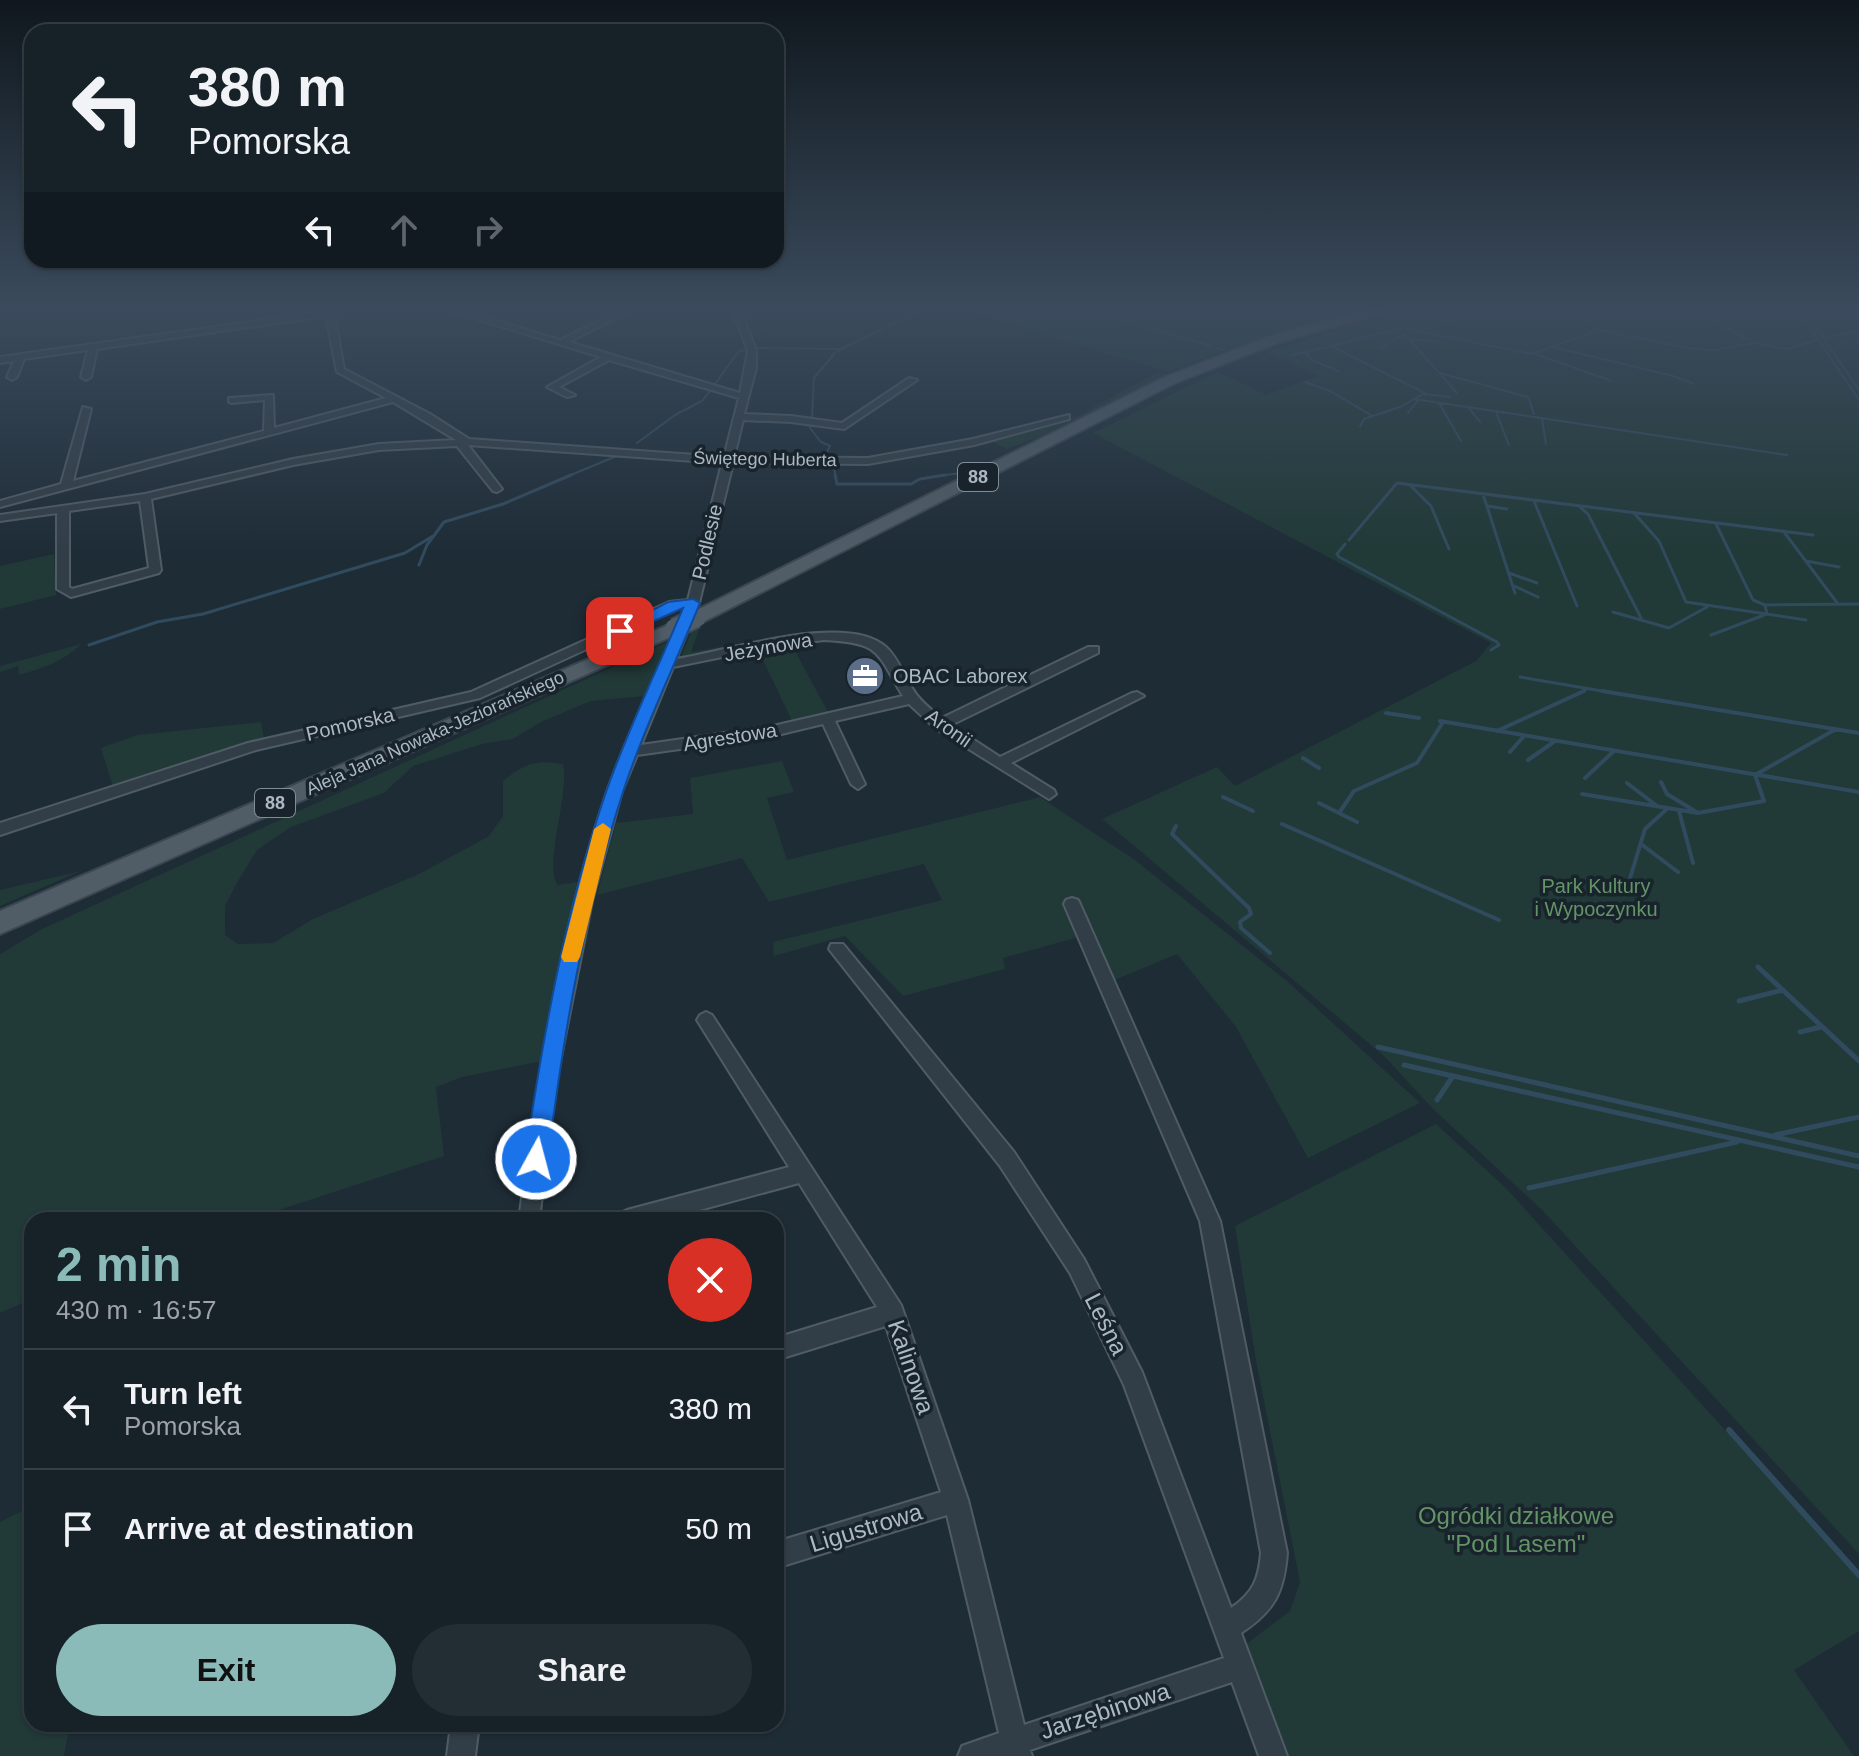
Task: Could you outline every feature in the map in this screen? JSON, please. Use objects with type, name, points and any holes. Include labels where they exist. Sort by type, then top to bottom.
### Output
[{"type":"main road","name":"Aleja Jana Nowaka-Jeziorańskiego","points":[[0,923],[675,628],[694,611],[1152,389]]},
{"type":"main road","points":[[0,938],[77,890]]},
{"type":"street","points":[[375,389],[463,442],[497,489]]},
{"type":"street","points":[[556,389],[570,395]]},
{"type":"street","points":[[717,389],[744,397]]},
{"type":"street","name":"Podlesie","points":[[530,1212],[547,1082],[575,936],[602,832],[631,751],[694,611],[746,389]]},
{"type":"street","points":[[738,417],[791,419],[844,426],[899,389]]},
{"type":"street","points":[[232,400],[270,397],[269,432]]},
{"type":"street","points":[[0,504],[394,399]]},
{"type":"street","points":[[66,487],[86,409]]},
{"type":"street","name":"Świętego Huberta","points":[[0,518],[145,497],[339,453],[463,442],[727,460],[888,459],[974,442],[1066,417]]},
{"type":"street","points":[[63,511],[63,589],[71,593],[155,570],[145,497]]},
{"type":"street","name":"Pomorska","points":[[0,829],[253,746],[475,695],[673,605],[694,611]]},
{"type":"street","name":"Jeżynowa","points":[[668,664],[795,640],[843,638],[869,642]]},
{"type":"street","name":"Aronii","points":[[869,642],[881,649],[911,699],[940,725],[1049,794]]},
{"type":"street","points":[[940,725],[1093,650]]},
{"type":"street","points":[[1002,762],[1137,696]]},
{"type":"street","name":"Agrestowa","points":[[631,751],[773,731],[911,699]]},
{"type":"street","points":[[827,718],[858,784]]},
{"type":"street","points":[[1072,904],[1210,1221],[1274,1553],[1272,1582],[1261,1605],[1225,1628]]},
{"type":"street","name":"Leśna","points":[[837,949],[1007,1159],[1077,1266],[1134,1380],[1273,1756]]},
{"type":"street","name":"Kalinowa","points":[[706,1020],[893,1313],[956,1500],[1016,1748]]},
{"type":"street","points":[[656,1212],[804,1172]]},
{"type":"street","points":[[784,1347],[893,1313]]},
{"type":"street","name":"Ligustrowa","points":[[784,1553],[956,1500]]},
{"type":"street","name":"Jarzębinowa","points":[[972,1756],[1016,1748],[1239,1666]]},
{"type":"street","points":[[461,1756],[464,1732]]},
{"type":"green space","points":[[1127,389],[1137,389],[1037,438],[1006,449],[991,441],[1077,416]]},
{"type":"green space","name":"Park Kultury i Wypoczynku","points":[[1183,389],[1253,389],[1266,395],[1283,389],[1859,389],[1859,1554],[1542,1210],[1433,1109],[1384,1056],[1102,819],[1217,767],[1235,786],[1476,661],[1491,643],[1093,433]]},
{"type":"green space","points":[[54,554],[56,595],[0,609],[0,566]]},
{"type":"green space","points":[[699,629],[691,652],[787,636],[828,712],[792,721],[758,650],[677,667],[692,630]]},
{"type":"green space","points":[[667,642],[645,696],[591,701],[541,722],[513,739],[482,744],[413,766],[384,793],[291,827],[257,850],[225,906],[225,935],[238,944],[273,943],[313,919],[421,873],[489,836],[503,816],[503,781],[530,764],[563,764],[554,876],[558,885],[577,882],[542,1061],[462,1077],[436,1087],[444,1156],[273,1212],[24,1212],[24,1302],[0,1313],[0,954],[42,929]]},
{"type":"green space","points":[[81,644],[60,660],[36,670],[19,675],[18,666],[0,672],[0,666]]},
{"type":"green space","points":[[261,722],[264,738],[113,787],[101,748],[137,735]]},
{"type":"green space","points":[[782,761],[794,792],[767,798],[787,860],[1040,797],[1135,860],[1287,981],[1420,1103],[1308,1158],[1236,1027],[1177,954],[1112,981],[1082,936],[1003,958],[1005,969],[903,996],[845,936],[774,956],[773,942],[942,900],[924,864],[769,902],[742,858],[597,895],[616,823],[693,814],[690,778]]},
{"type":"green space","points":[[81,871],[0,906],[0,890]]},
{"type":"green space","name":"Ogródki działkowe \"Pod Lasem\"","points":[[1436,1124],[1506,1188],[1859,1578],[1859,1631],[1794,1670],[1854,1756],[1288,1756],[1245,1645],[1290,1611],[1300,1582],[1256,1361],[1235,1226]]},
{"type":"green space","points":[[24,1510],[24,1732],[68,1732],[64,1756],[0,1756],[0,1522]]},
{"type":"waterway","points":[[812,419],[813,389]]},
{"type":"waterway","points":[[1324,389],[1371,415]]},
{"type":"waterway","points":[[1414,399],[1425,393],[1417,389]]},
{"type":"waterway","points":[[1453,389],[1457,393]]},
{"type":"waterway","points":[[1498,389],[1528,397],[1534,414]]},
{"type":"waterway","points":[[1852,389],[1859,400]]},
{"type":"waterway","points":[[637,443],[675,415],[702,401],[710,391]]},
{"type":"waterway","points":[[1424,394],[1450,397]]},
{"type":"waterway","points":[[1360,427],[1364,419],[1414,399]]},
{"type":"waterway","points":[[1414,399],[1787,455]]},
{"type":"waterway","points":[[1408,413],[1418,400]]},
{"type":"waterway","points":[[1439,403],[1461,441]]},
{"type":"waterway","points":[[1469,408],[1480,422]]},
{"type":"waterway","points":[[1496,412],[1509,445]]},
{"type":"waterway","points":[[1542,419],[1546,444]]},
{"type":"waterway","points":[[811,424],[810,428],[821,442],[830,446],[826,454],[829,457]]},
{"type":"waterway","points":[[566,477],[619,455]]},
{"type":"waterway","points":[[833,464],[836,477]]},
{"type":"waterway","points":[[940,476],[961,473]]},
{"type":"waterway","points":[[419,565],[427,545],[444,522],[503,504],[571,475]]},
{"type":"waterway","points":[[835,475],[837,484],[911,484],[940,476]]},
{"type":"waterway","points":[[940,476],[945,475]]},
{"type":"waterway","points":[[931,477],[940,476]]},
{"type":"waterway","points":[[1349,540],[1397,483],[1813,535]]},
{"type":"waterway","points":[[1410,485],[1431,506],[1449,549]]},
{"type":"waterway","points":[[1483,494],[1512,585]]},
{"type":"waterway","points":[[1534,501],[1577,606]]},
{"type":"waterway","points":[[1487,506],[1507,509]]},
{"type":"waterway","points":[[1580,507],[1588,514],[1642,620]]},
{"type":"waterway","points":[[1634,513],[1659,541],[1686,602],[1767,614]]},
{"type":"waterway","points":[[1716,524],[1753,600],[1765,605]]},
{"type":"waterway","points":[[1784,532],[1838,604]]},
{"type":"waterway","points":[[89,645],[157,622],[203,614],[405,553],[433,536]]},
{"type":"waterway","points":[[1345,544],[1337,554],[1339,557],[1497,642],[1499,645],[1491,650]]},
{"type":"waterway","points":[[1806,561],[1839,567]]},
{"type":"waterway","points":[[1509,573],[1537,583]]},
{"type":"waterway","points":[[1512,585],[1538,597]]},
{"type":"waterway","points":[[1512,585],[1515,593]]},
{"type":"waterway","points":[[1765,605],[1859,604]]},
{"type":"waterway","points":[[1765,605],[1767,614]]},
{"type":"waterway","points":[[1613,612],[1669,628],[1707,607]]},
{"type":"waterway","points":[[1711,635],[1767,614]]},
{"type":"waterway","points":[[1767,614],[1806,620]]},
{"type":"waterway","points":[[1520,677],[1608,692]]},
{"type":"waterway","points":[[1579,693],[1587,689]]},
{"type":"waterway","points":[[1498,731],[1584,691]]},
{"type":"waterway","points":[[1602,691],[1608,692]]},
{"type":"waterway","points":[[1608,692],[1836,729]]},
{"type":"waterway","points":[[1608,692],[1614,693]]},
{"type":"waterway","points":[[1386,713],[1419,718]]},
{"type":"waterway","points":[[1440,721],[1498,731]]},
{"type":"waterway","points":[[1339,813],[1354,791],[1417,763],[1443,722]]},
{"type":"waterway","points":[[1756,775],[1836,729]]},
{"type":"waterway","points":[[1836,729],[1859,733]]},
{"type":"waterway","points":[[1498,731],[1756,775]]},
{"type":"waterway","points":[[1510,752],[1524,736]]},
{"type":"waterway","points":[[1528,760],[1555,741]]},
{"type":"waterway","points":[[1585,778],[1614,751]]},
{"type":"waterway","points":[[1303,758],[1319,768]]},
{"type":"waterway","points":[[1698,813],[1764,801],[1756,775]]},
{"type":"waterway","points":[[1756,775],[1859,792]]},
{"type":"waterway","points":[[1661,782],[1667,794],[1698,813]]},
{"type":"waterway","points":[[1627,783],[1657,806]]},
{"type":"waterway","points":[[1582,794],[1668,808]]},
{"type":"waterway","points":[[1223,797],[1253,811]]},
{"type":"waterway","points":[[1319,803],[1339,813]]},
{"type":"waterway","points":[[1628,885],[1645,829],[1668,808]]},
{"type":"waterway","points":[[1668,808],[1698,813]]},
{"type":"waterway","points":[[1679,811],[1693,863]]},
{"type":"waterway","points":[[1339,813],[1357,822]]},
{"type":"waterway","points":[[1282,824],[1499,920]]},
{"type":"waterway","points":[[1176,826],[1172,834],[1249,908],[1251,914],[1240,922],[1241,928],[1270,953]]},
{"type":"waterway","points":[[1641,844],[1678,872]]},
{"type":"waterway","points":[[1758,967],[1783,990]]},
{"type":"waterway","points":[[1739,1001],[1783,990]]},
{"type":"waterway","points":[[1783,990],[1859,1061]]},
{"type":"waterway","points":[[1800,1032],[1821,1027]]},
{"type":"waterway","points":[[1378,1047],[1859,1156]]},
{"type":"waterway","points":[[1404,1065],[1859,1167]]},
{"type":"waterway","points":[[1437,1100],[1453,1076]]},
{"type":"waterway","points":[[1775,1135],[1859,1117]]},
{"type":"waterway","points":[[1529,1188],[1737,1142]]},
{"type":"waterway","points":[[1729,1430],[1859,1575]]},
{"type":"slow traffic","points":[[570,957],[603,829]]},
{"type":"place","name":"OBAC Laborex","points":[[865,676]]},
{"type":"route","points":[[536,1159],[571,951],[602,832],[615,791],[693,603],[673,605],[620,631]]}]
